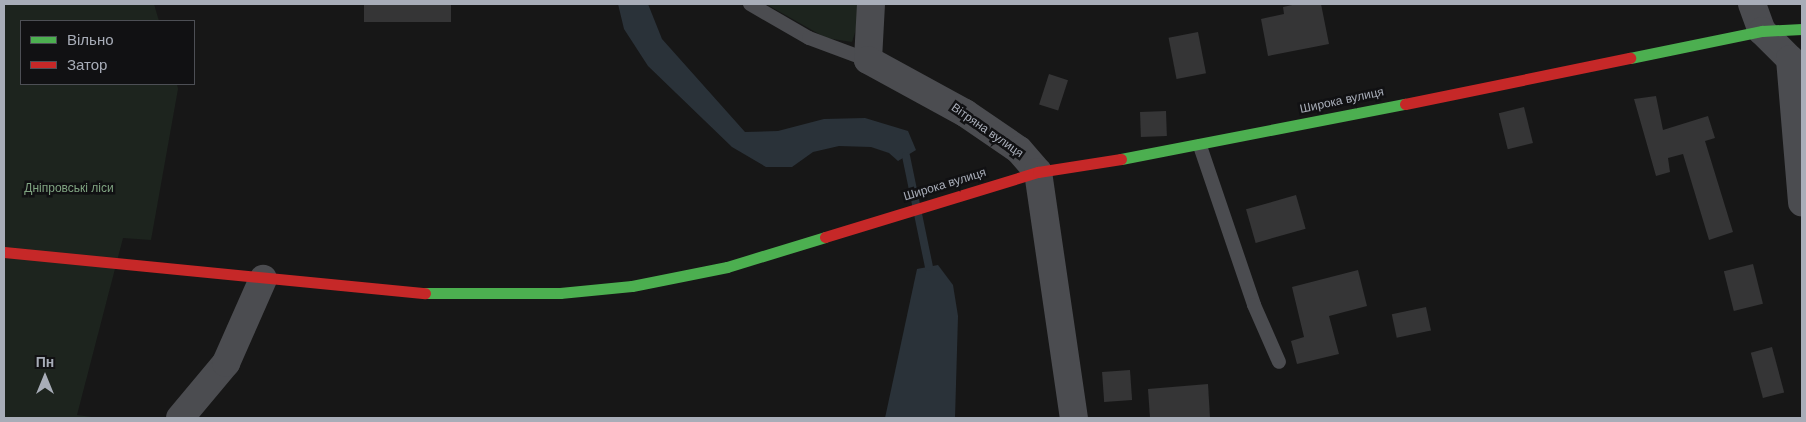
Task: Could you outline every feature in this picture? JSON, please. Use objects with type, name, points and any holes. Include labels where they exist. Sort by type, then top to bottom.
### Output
[{"type":"main road","name":"Широка вулиця","points":[[4,252],[426,294],[560,294],[632,286],[727,267],[1038,172],[1200,146],[1762,31],[1802,30]]},
{"type":"street","points":[[868,60],[871,4]]},
{"type":"street","points":[[1752,4],[1762,31],[1790,59],[1802,202]]},
{"type":"street","name":"Вітряна вулиця","points":[[868,60],[965,113],[1019,150],[1038,172]]},
{"type":"street","points":[[1038,172],[1074,418]]},
{"type":"street","points":[[180,418],[226,364],[263,279]]},
{"type":"lane","points":[[750,4],[809,38],[868,60]]},
{"type":"lane","points":[[1200,146],[1254,305],[1279,362]]},
{"type":"green space","name":"Дніпровські ліси","points":[[4,4],[154,4],[159,20],[20,20],[20,85],[177,85],[178,89],[151,240],[123,238],[77,415],[100,418],[4,418]]},
{"type":"green space","points":[[766,4],[864,4],[852,42],[826,38]]},
{"type":"shaded area","points":[[618,4],[648,4],[662,39],[745,132],[778,131],[824,119],[865,118],[908,131],[916,150],[898,161],[889,153],[871,147],[839,146],[813,152],[792,167],[766,167],[732,147],[648,66],[624,29]]},
{"type":"shaded area","points":[[938,265],[953,285],[958,316],[955,418],[885,418],[917,269]]},
{"type":"building","points":[[364,4],[451,4],[451,22],[364,22]]},
{"type":"building","points":[[1297,4],[1321,4],[1329,44],[1268,56],[1261,19],[1284,14],[1283,7]]},
{"type":"building","points":[[1198,32],[1206,73],[1177,79],[1169,38]]},
{"type":"building","points":[[1049,74],[1068,80],[1058,111],[1039,104]]},
{"type":"building","points":[[1656,96],[1663,130],[1708,116],[1715,138],[1705,141],[1733,232],[1709,240],[1683,154],[1668,158],[1670,172],[1656,176],[1634,99]]},
{"type":"building","points":[[1524,107],[1533,143],[1508,149],[1499,113]]},
{"type":"building","points":[[1166,111],[1167,136],[1141,137],[1140,112]]},
{"type":"building","points":[[1296,195],[1306,229],[1256,243],[1246,209]]},
{"type":"building","points":[[1753,264],[1763,304],[1734,311],[1724,271]]},
{"type":"building","points":[[1358,270],[1367,306],[1329,316],[1339,354],[1297,364],[1291,341],[1304,337],[1292,287]]},
{"type":"building","points":[[1426,307],[1431,330],[1397,338],[1392,314]]},
{"type":"building","points":[[1772,347],[1784,392],[1763,398],[1751,353]]},
{"type":"building","points":[[1130,370],[1132,400],[1104,402],[1102,372]]},
{"type":"building","points":[[1208,384],[1210,418],[1150,418],[1148,389]]},
{"type":"waterway","points":[[906,156],[929,267]]},
{"type":"traffic: fast","points":[[1630,58],[1762,31],[1802,29]]},
{"type":"traffic: fast","points":[[1121,159],[1405,104]]},
{"type":"traffic: fast","points":[[425,293],[560,293],[632,286],[727,267],[825,237]]},
{"type":"traffic: jam","points":[[1405,104],[1630,58]]},
{"type":"traffic: jam","points":[[825,237],[1038,172],[1121,159]]},
{"type":"traffic: jam","points":[[4,252],[425,293]]}]
